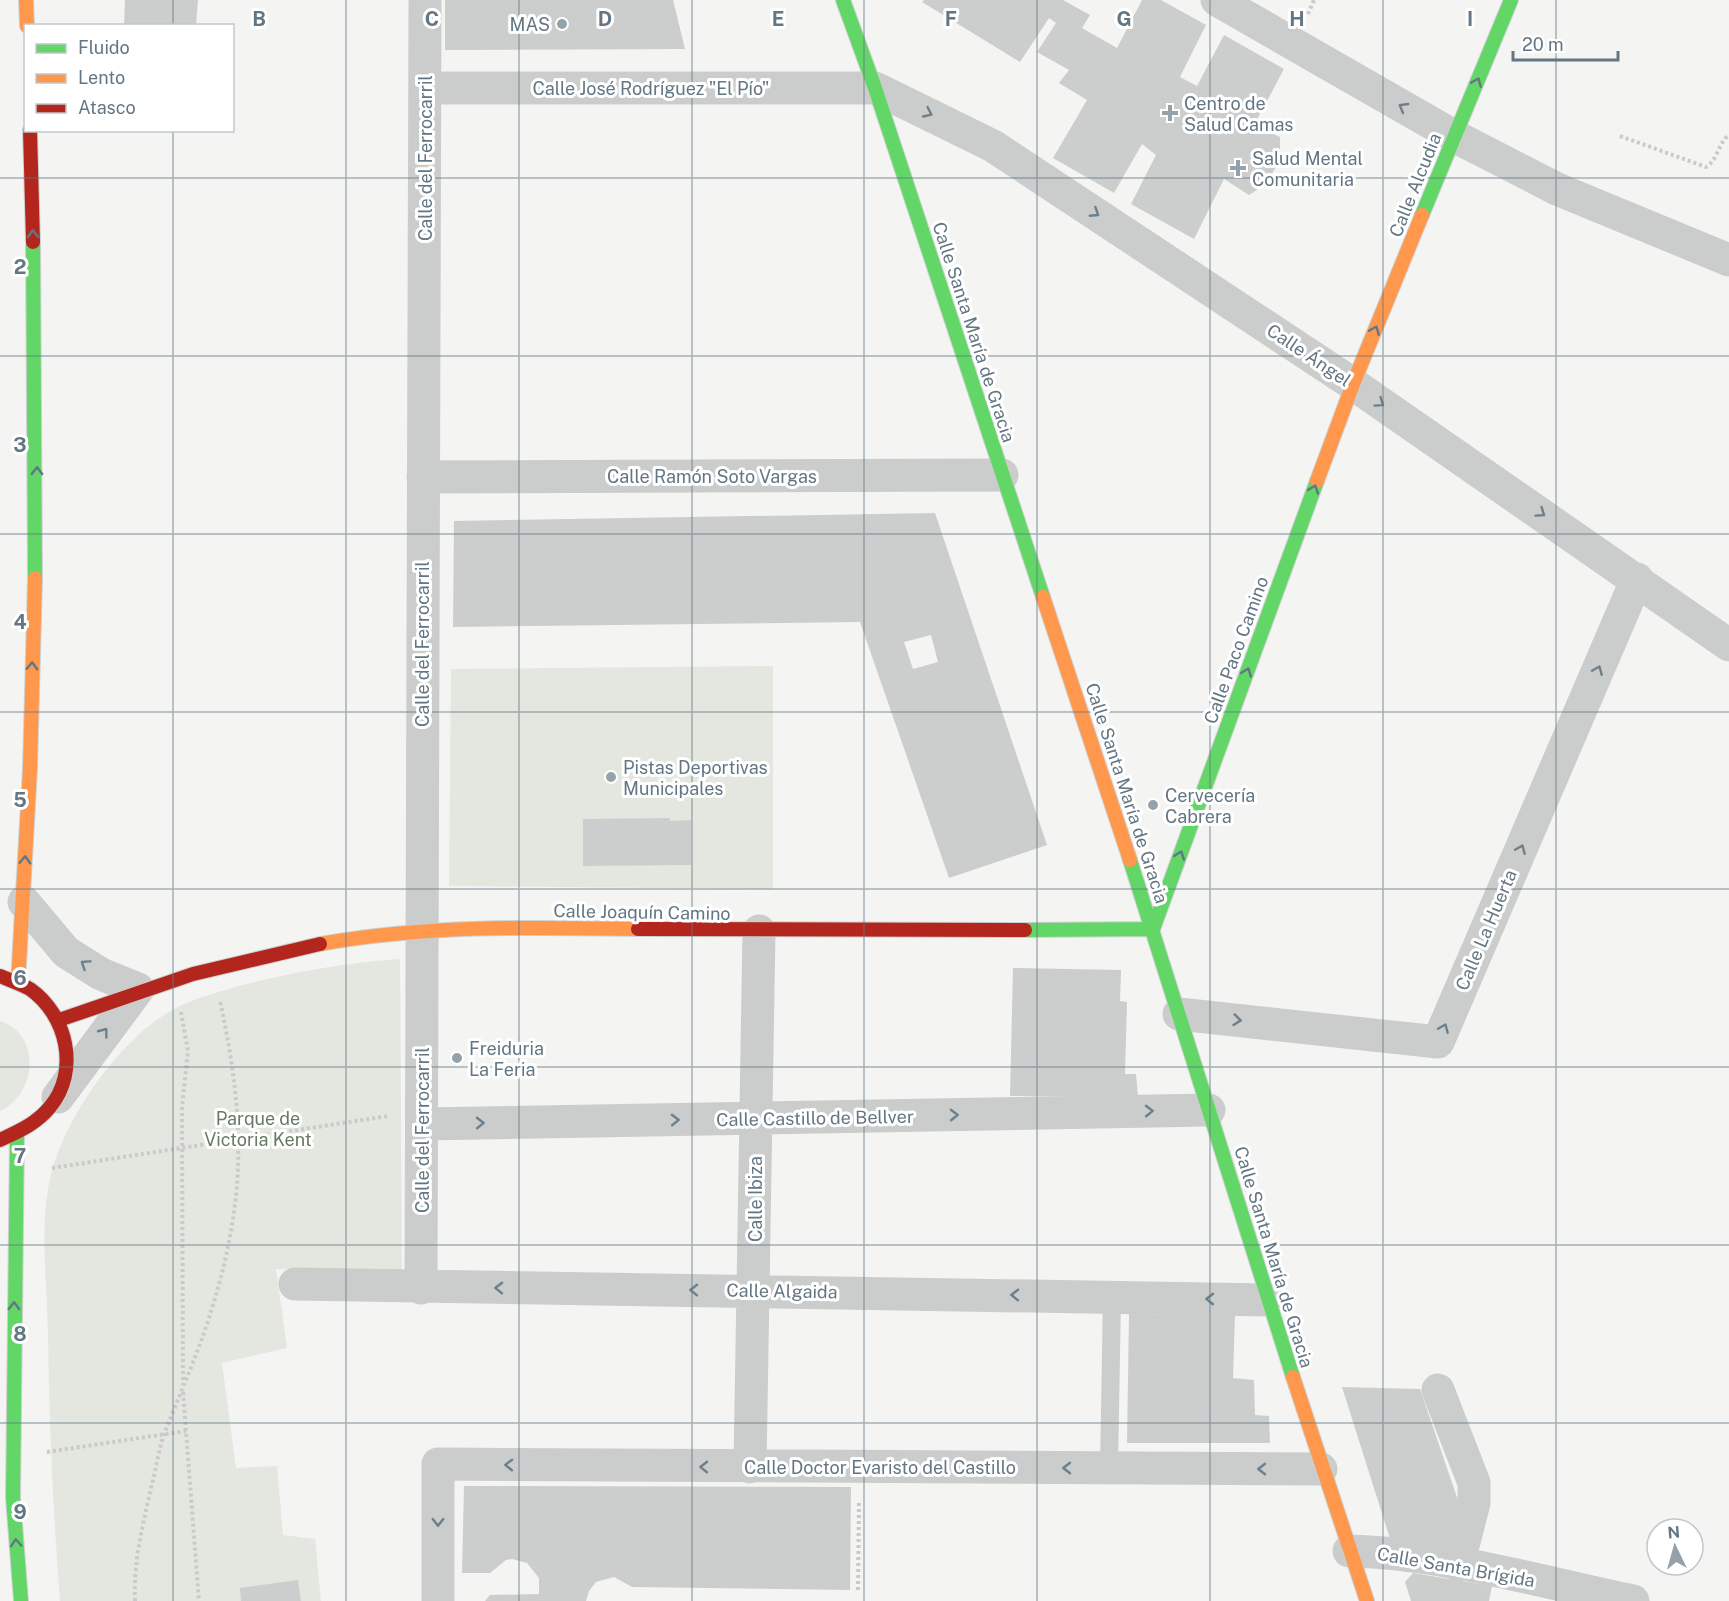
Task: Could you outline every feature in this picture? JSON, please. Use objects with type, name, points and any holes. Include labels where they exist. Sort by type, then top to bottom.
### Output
[{"type":"street","points":[[26,0],[27,24]]},
{"type":"street","name":"Calle del Ferrocarril","points":[[421,1288],[425,0]]},
{"type":"street","name":"Calle Santa María de Gracia","points":[[843,0],[875,88],[1153,929],[1321,1469],[1367,1601]]},
{"type":"street","points":[[1217,0],[1454,136],[1557,189],[1729,260]]},
{"type":"street","name":"Calle Alcudia","points":[[1353,384],[1511,0]]},
{"type":"street","name":"Calle José Rodríguez \"El Pío\"","points":[[426,88],[875,88]]},
{"type":"street","name":"Calle Ángel","points":[[875,88],[993,146],[1353,384],[1729,645]]},
{"type":"street","points":[[18,982],[24,902],[37,465],[30,132]]},
{"type":"street","name":"Calle Paco Camino","points":[[1153,929],[1353,384]]},
{"type":"street","name":"Calle Ramón Soto Vargas","points":[[423,477],[1002,475]]},
{"type":"street","name":"Calle La Huerta","points":[[1179,1014],[1438,1042],[1637,579]]},
{"type":"street","points":[[0,1140],[17,1135],[34,1126],[48,1113],[138,989],[101,974],[66,952],[24,902]]},
{"type":"street","name":"Calle Joaquín Camino","points":[[59,1020],[138,989],[211,967],[308,946],[423,931],[479,928],[759,931],[1153,929]]},
{"type":"street","name":"Calle Ibiza","points":[[750,1467],[755,1291],[755,1119],[759,931]]},
{"type":"street","points":[[0,976],[18,982],[48,1004],[59,1020],[68,1059],[65,1078],[58,1097]]},
{"type":"street","name":"Calle Castillo de Bellver","points":[[422,1118],[755,1119],[1209,1110]]},
{"type":"street","points":[[17,1135],[13,1498],[21,1601]]},
{"type":"street","name":"Calle Algaida","points":[[295,1284],[421,1288],[1268,1300]]},
{"type":"street","points":[[1438,1390],[1474,1483],[1474,1503],[1458,1565]]},
{"type":"street","name":"Calle Doctor Evaristo del Castillo","points":[[438,1601],[438,1464],[1321,1469]]},
{"type":"street","name":"Calle Santa Brígida","points":[[1349,1551],[1381,1551],[1633,1601]]},
{"type":"lane","points":[[1109,1468],[1112,1297]]},
{"type":"path","points":[[1620,136],[1706,167],[1713,163],[1721,143],[1729,135]]},
{"type":"path","points":[[135,1601],[135,1571],[164,1434],[219,1286],[234,1227],[241,1137],[230,1047],[211,967]]},
{"type":"path","points":[[171,978],[184,1023],[188,1051],[182,1107],[181,1146],[183,1388],[199,1601]]},
{"type":"path","points":[[16,1175],[241,1137],[422,1118]]},
{"type":"path","points":[[13,1456],[186,1431]]},
{"type":"path","points":[[858,1590],[859,1468]]},
{"type":"green space","name":"Pistas Deportivas Municipales","points":[[773,666],[773,889],[449,886],[451,669]]},
{"type":"green space","name":"Parque de Victoria Kent","points":[[400,959],[402,1272],[276,1269],[287,1348],[222,1363],[236,1468],[277,1466],[283,1535],[315,1539],[321,1601],[60,1601],[55,1534],[44,1250],[48,1187],[53,1167],[71,1124],[83,1102],[114,1060],[149,1026],[175,1008],[211,994],[279,976]]},
{"type":"green space","points":[[0,1021],[14,1028],[23,1038],[30,1065],[22,1092],[0,1111]]},
{"type":"building","points":[[125,0],[198,0],[196,24],[124,24]]},
{"type":"building","name":"MAS","points":[[445,0],[673,0],[685,49],[445,50]]},
{"type":"building","name":"Centro de Salud Camas","points":[[924,0],[1063,0],[1090,15],[1082,28],[1117,48],[1142,0],[1161,0],[1206,25],[1180,77],[1197,86],[1224,35],[1284,69],[1254,125],[1280,137],[1280,154],[1275,169],[1264,185],[1249,195],[1224,179],[1194,239],[1131,204],[1156,155],[1142,144],[1114,193],[1053,158],[1087,100],[1059,83],[1069,70],[1037,52],[1056,23],[1049,18],[1020,62],[922,2]]},
{"type":"building","points":[[935,513],[1047,845],[949,878],[860,622],[453,627],[454,521]],"holes":[[[931,635],[938,662],[913,669],[904,642]]]},
{"type":"building","points":[[670,818],[670,821],[691,820],[691,865],[583,866],[583,819]]},
{"type":"building","points":[[1013,968],[1121,970],[1120,1001],[1127,1002],[1125,1074],[1136,1074],[1138,1097],[1010,1096]]},
{"type":"building","points":[[1129,1314],[1235,1315],[1233,1378],[1254,1380],[1255,1415],[1269,1416],[1270,1443],[1127,1443]]},
{"type":"building","points":[[1342,1387],[1420,1389],[1462,1512],[1452,1552],[1391,1542]]},
{"type":"building","points":[[464,1486],[851,1487],[850,1590],[632,1587],[614,1577],[596,1582],[589,1591],[586,1601],[485,1601],[490,1595],[539,1594],[539,1578],[527,1563],[512,1559],[506,1560],[490,1573],[462,1573]]},
{"type":"building","points":[[1413,1573],[1492,1586],[1489,1601],[1411,1601],[1405,1582]]},
{"type":"building","points":[[298,1580],[301,1601],[241,1601],[240,1588]]},
{"type":"traffic: fast","points":[[843,0],[875,88],[1043,597]]},
{"type":"traffic: fast","points":[[1422,215],[1511,0]]},
{"type":"traffic: fast","points":[[33,242],[35,578]]},
{"type":"traffic: fast","points":[[1025,930],[1153,929],[1317,481]]},
{"type":"traffic: fast","points":[[1130,860],[1293,1377]]},
{"type":"traffic: fast","points":[[17,1135],[13,1498],[21,1601]]},
{"type":"traffic: slow","points":[[26,0],[27,24]]},
{"type":"traffic: slow","points":[[1317,481],[1353,384],[1422,215]]},
{"type":"traffic: slow","points":[[18,982],[30,769],[35,578]]},
{"type":"traffic: slow","points":[[1043,597],[1130,860]]},
{"type":"traffic: slow","points":[[320,944],[439,930],[638,929]]},
{"type":"traffic: slow","points":[[1293,1377],[1367,1601]]},
{"type":"traffic: jam","points":[[30,132],[33,242]]},
{"type":"traffic: jam","points":[[638,929],[1025,930]]},
{"type":"traffic: jam","points":[[59,1020],[193,974],[320,944]]},
{"type":"traffic: jam","points":[[0,976],[30,989],[43,1000],[53,1013],[60,1028],[67,1061],[65,1077],[59,1093],[45,1113],[33,1123],[0,1140]]},
{"type":"place","name":"MAS","points":[[562,24]]},
{"type":"place","name":"Centro de Salud Camas","points":[[1170,113]]},
{"type":"place","name":"Salud Mental Comunitaria","points":[[1238,168]]},
{"type":"place","name":"Pistas Deportivas Municipales","points":[[611,777]]},
{"type":"place","name":"Cervecería Cabrera","points":[[1153,805]]},
{"type":"place","name":"Freiduria La Feria","points":[[457,1058]]}]
